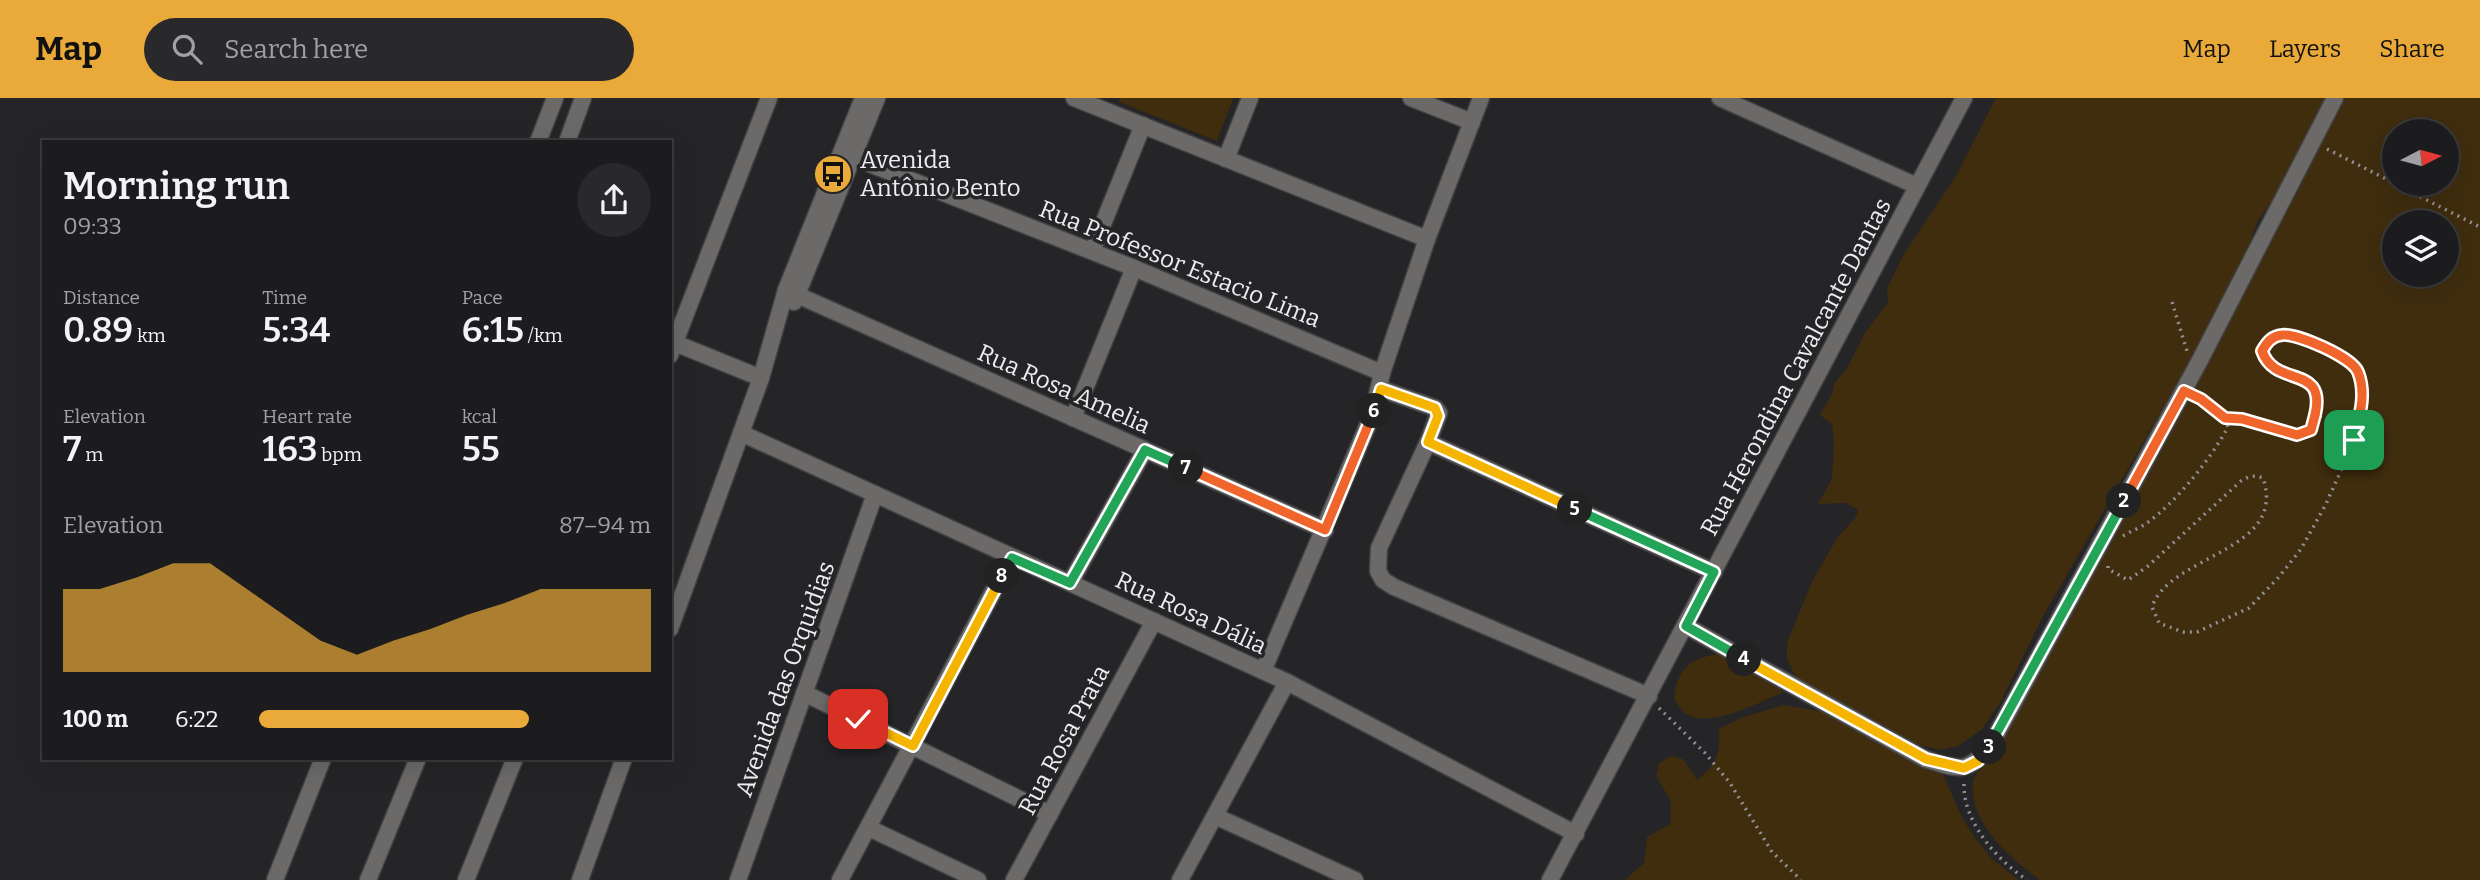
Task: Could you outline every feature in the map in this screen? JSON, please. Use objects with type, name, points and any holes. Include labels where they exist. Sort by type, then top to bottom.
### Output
[{"type":"street","points":[[539,140],[555,98]]},
{"type":"street","points":[[568,140],[583,98]]},
{"type":"street","points":[[761,378],[672,346],[769,98]]},
{"type":"street","points":[[847,155],[863,98]]},
{"type":"street","points":[[672,623],[791,292],[847,155],[877,98]]},
{"type":"street","points":[[1074,98],[1103,103],[1143,125],[1427,239]]},
{"type":"street","points":[[1226,159],[1250,98]]},
{"type":"street","points":[[1411,98],[1472,122]]},
{"type":"street","points":[[1263,671],[1373,413],[1427,239],[1481,98]]},
{"type":"street","points":[[1720,98],[1917,186]]},
{"type":"street","name":"Rua Herondina Cavalcante Dantas","points":[[1550,880],[1964,98]]},
{"type":"street","points":[[1686,626],[1926,759],[1964,768],[1978,761],[1990,746],[2184,391],[2335,98]]},
{"type":"street","points":[[1092,251],[1143,125]]},
{"type":"street","name":"Rua Professor Estacio Lima","points":[[847,155],[1134,268],[1381,381],[1438,411],[1428,442]]},
{"type":"street","points":[[1073,418],[1134,268]]},
{"type":"street","name":"Rua Rosa Amelia","points":[[791,292],[1325,530]]},
{"type":"street","name":"Rua Rosa Dália","points":[[741,433],[1287,682],[1576,834]]},
{"type":"street","points":[[1649,696],[1394,587],[1384,580],[1378,571],[1380,548],[1428,442],[1714,572]]},
{"type":"street","points":[[1070,583],[1145,450]]},
{"type":"street","name":"Avenida das Orquidias","points":[[738,880],[875,494]]},
{"type":"street","points":[[840,880],[1012,558]]},
{"type":"street","name":"Rua Rosa Prata","points":[[1014,880],[1154,621]]},
{"type":"street","points":[[1180,880],[1287,682]]},
{"type":"street","points":[[804,693],[1050,814]]},
{"type":"street","points":[[275,880],[322,760]]},
{"type":"street","points":[[368,880],[417,760]]},
{"type":"street","points":[[466,880],[514,760]]},
{"type":"street","points":[[580,880],[623,760]]},
{"type":"street","points":[[1215,816],[1355,880]]},
{"type":"street","points":[[869,828],[978,880]]},
{"type":"path","points":[[2313,141],[2382,176]]},
{"type":"path","points":[[2420,196],[2480,227]]},
{"type":"path","points":[[2172,302],[2188,352]]},
{"type":"path","points":[[2110,557],[2108,569],[2128,580],[2148,566],[2241,481],[2257,476],[2263,478],[2269,497],[2262,516],[2245,537],[2175,580],[2156,596],[2152,607],[2159,623],[2183,632],[2197,632],[2249,608],[2280,577],[2301,550],[2326,504],[2354,440],[2362,403],[2357,370],[2343,357],[2292,335],[2279,335],[2269,340],[2262,351],[2266,362],[2281,372],[2302,378],[2316,390],[2319,400],[2311,430],[2297,435],[2242,419],[2225,418]]},
{"type":"path","points":[[2118,540],[2146,524],[2167,506],[2219,443],[2228,428],[2225,418],[2201,399],[2184,391]]},
{"type":"path","points":[[1649,696],[1668,719],[1705,753],[1730,783],[1772,852],[1801,880]]},
{"type":"path","points":[[1964,768],[1964,793],[1968,811],[1998,858],[2027,880]]},
{"type":"shaded area","points":[[1120,98],[1233,98],[1217,141],[1119,102]]},
{"type":"shaded area","points":[[1996,98],[2330,98],[2285,182],[2257,222],[2241,273],[2042,618],[2000,703],[1981,730],[1958,746],[1941,750],[1915,744],[1797,680],[1787,659],[1787,643],[1811,584],[1837,538],[1856,517],[1858,510],[1846,503],[1818,504],[1832,479],[1834,439],[1832,424],[1820,415],[1832,394],[1834,384],[1848,366],[1865,333],[1888,302],[1887,288],[1904,254],[1957,174]]},
{"type":"shaded area","points":[[2345,98],[2480,98],[2480,880],[2040,880],[2005,850],[1984,825],[1973,798],[1976,775]]},
{"type":"shaded area","points":[[1718,654],[1729,656],[1784,692],[1723,716],[1698,718],[1688,715],[1674,698],[1678,679],[1692,662]]},
{"type":"shaded area","points":[[1783,705],[1824,712],[1943,774],[1961,816],[1975,838],[1993,860],[2019,880],[1625,880],[1644,863],[1647,837],[1670,824],[1671,801],[1656,776],[1659,763],[1671,756],[1683,759],[1697,780],[1716,758],[1719,729],[1740,718]]},
{"type":"place","name":"Avenida Antônio Bento","points":[[833,174]]},
{"type":"route","points":[[858,719],[913,746],[1012,558],[1070,583],[1145,450],[1325,530],[1381,389],[1437,409],[1438,416],[1428,442],[1714,572],[1686,626],[1926,759],[1964,768],[1978,761],[1990,746],[2184,391],[2201,399],[2225,418],[2242,419],[2303,435],[2311,430],[2319,400],[2316,390],[2302,378],[2281,372],[2266,362],[2262,351],[2269,340],[2279,335],[2292,335],[2343,357],[2357,370],[2362,403],[2354,440]]}]
